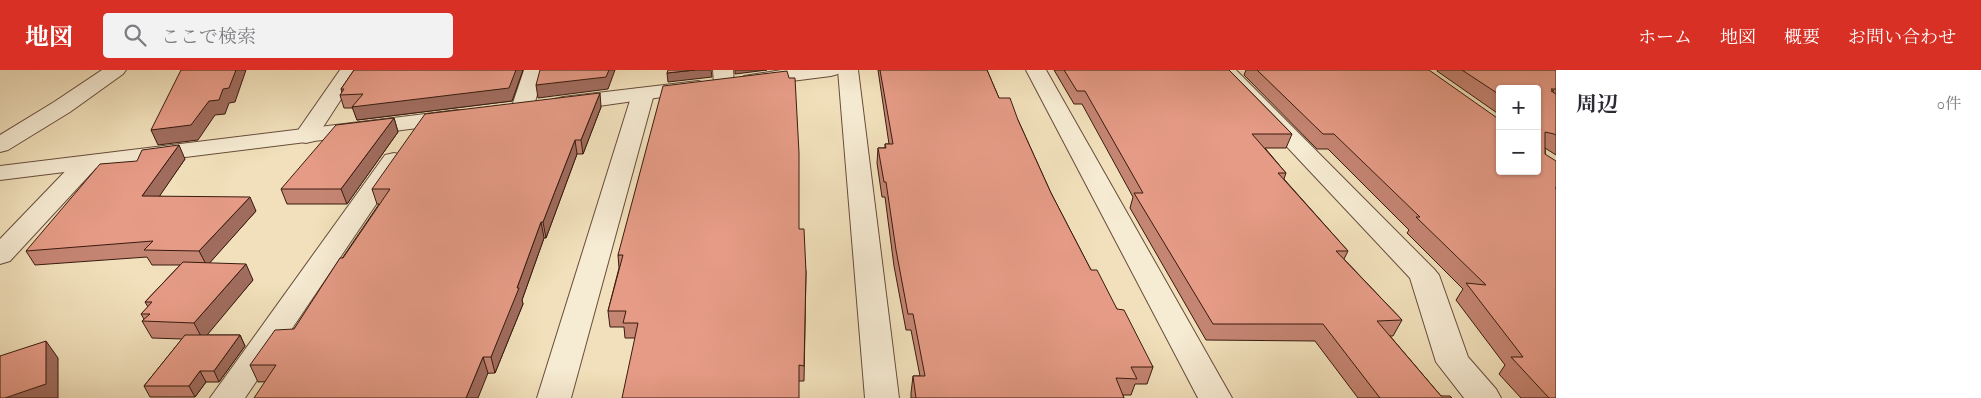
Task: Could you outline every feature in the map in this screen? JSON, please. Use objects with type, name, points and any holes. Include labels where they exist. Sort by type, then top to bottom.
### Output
[{"type":"street","points":[[0,145],[116,70]]},
{"type":"street","points":[[306,136],[350,70]]},
{"type":"street","points":[[534,70],[513,110],[643,94],[723,77],[832,70]]},
{"type":"street","points":[[848,70],[882,398]]},
{"type":"street","points":[[1036,70],[1215,398]]},
{"type":"street","points":[[1225,70],[1424,275],[1453,362],[1484,398]]},
{"type":"street","points":[[554,398],[643,94]]},
{"type":"street","points":[[0,173],[476,114]]},
{"type":"street","points":[[227,398],[420,121]]},
{"type":"street","points":[[0,255],[86,162]]},
{"type":"building","points":[[181,70],[236,70],[229,88],[223,89],[219,100],[209,101],[191,125],[151,130]]},
{"type":"building","points":[[354,70],[516,70],[509,88],[352,107],[363,94],[340,95],[344,89],[341,89]]},
{"type":"building","points":[[540,70],[609,70],[606,77],[536,85]]},
{"type":"building","points":[[668,70],[695,70],[667,73]]},
{"type":"building","points":[[880,70],[987,70],[999,98],[1010,98],[1051,193],[1091,270],[1097,270],[1117,309],[1124,310],[1153,367],[1131,367],[1137,379],[1116,378],[1124,398],[916,398],[913,376],[925,376],[913,314],[908,314],[886,182],[884,182],[878,148],[886,148],[885,144],[893,144]]},
{"type":"building","points":[[1064,70],[1229,70],[1292,134],[1252,134],[1286,173],[1278,173],[1348,251],[1336,251],[1402,320],[1377,321],[1441,396],[1450,396],[1452,398],[1380,398],[1323,324],[1213,324],[1134,193],[1143,193],[1085,91],[1077,91]]},
{"type":"building","points":[[1257,70],[1429,70],[1496,117],[1496,175],[1541,175],[1541,85],[1496,85],[1496,92],[1462,70],[1556,70],[1556,89],[1551,89],[1554,91],[1551,91],[1556,94],[1556,135],[1545,132],[1545,154],[1556,161],[1556,398],[1549,398],[1511,357],[1523,357],[1466,283],[1486,285],[1416,217],[1420,217],[1334,134],[1323,134]]},
{"type":"building","points":[[787,71],[789,78],[795,78],[799,153],[799,229],[804,229],[806,272],[804,366],[799,365],[799,398],[622,398],[638,323],[623,323],[626,311],[608,311],[623,255],[618,255],[663,86]]},
{"type":"building","points":[[600,93],[581,140],[575,140],[543,222],[541,222],[517,288],[519,288],[491,357],[483,357],[466,398],[254,398],[276,365],[250,365],[275,330],[294,329],[340,258],[343,258],[390,189],[372,189],[425,114]]},
{"type":"building","points":[[394,118],[341,189],[281,189],[336,125]]},
{"type":"building","points":[[179,145],[142,196],[250,197],[199,251],[144,250],[153,241],[26,251],[100,164],[137,161],[142,150]]},
{"type":"building","points":[[183,262],[246,264],[194,323],[142,321],[150,314],[141,314],[152,302],[145,302]]},
{"type":"building","points":[[185,335],[240,335],[214,371],[200,371],[189,386],[144,386]]},
{"type":"building","points":[[46,341],[46,384],[0,398],[0,356]]}]
